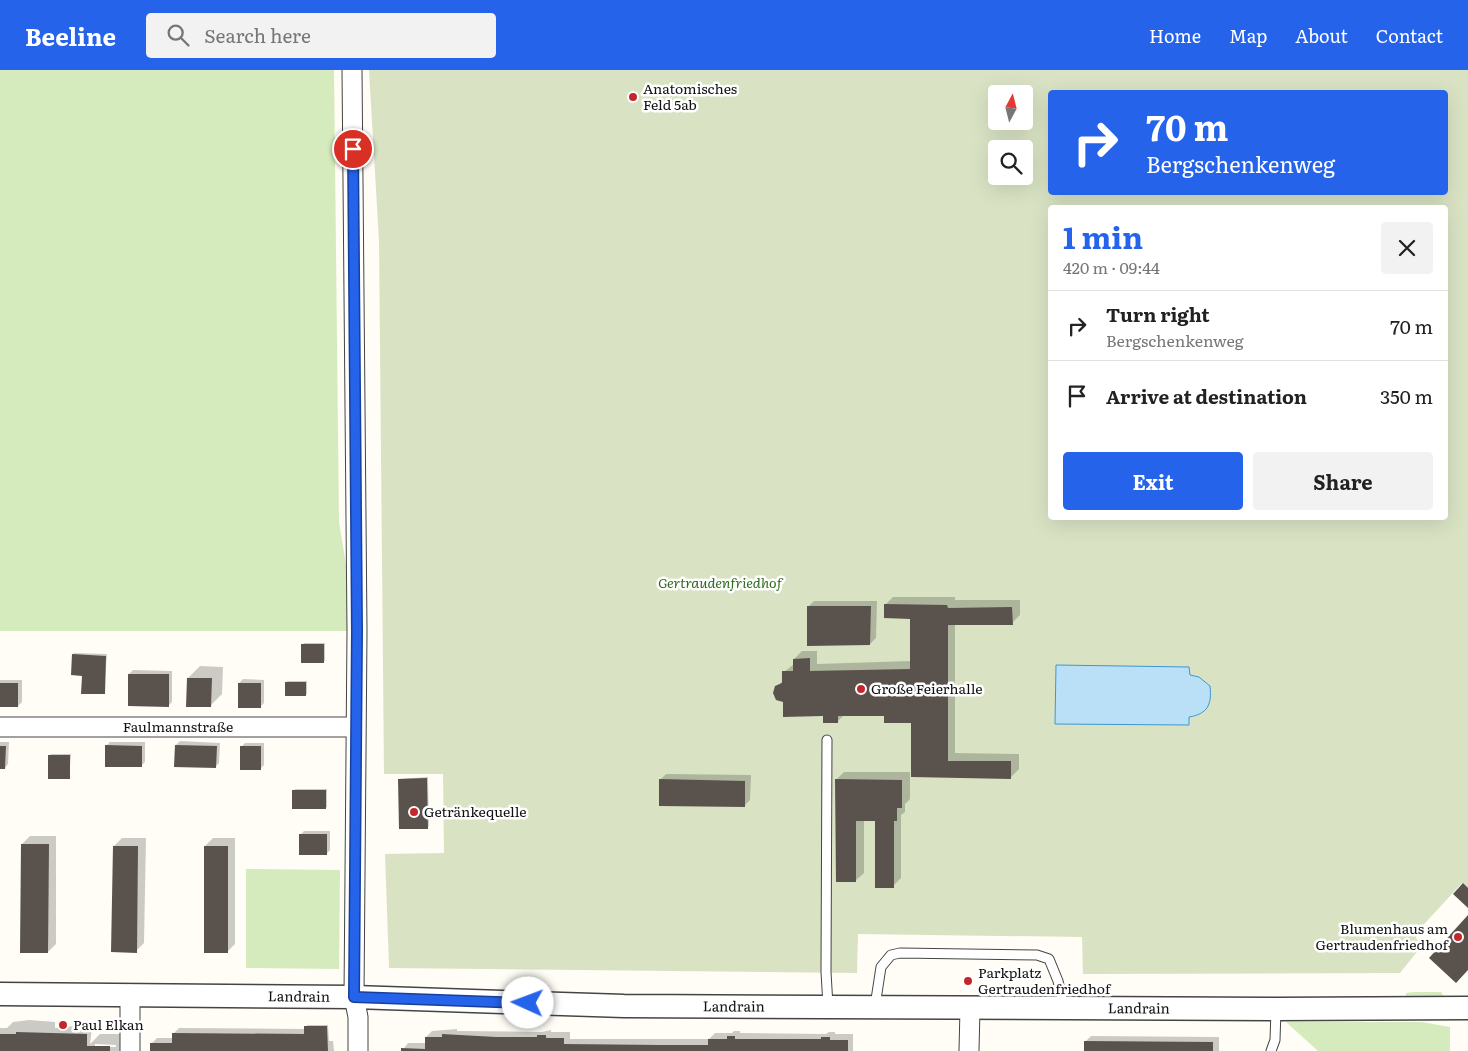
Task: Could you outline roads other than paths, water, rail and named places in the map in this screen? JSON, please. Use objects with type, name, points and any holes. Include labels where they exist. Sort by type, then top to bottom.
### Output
[{"type":"street","points":[[352,70],[357,631],[354,997],[358,1017],[358,1051]]},
{"type":"street","name":"Faulmannstraße","points":[[0,727],[355,727]]},
{"type":"street","name":"Landrain","points":[[0,994],[354,997],[624,1006],[1468,1008]]},
{"type":"street","points":[[130,994],[130,1051]]},
{"type":"street","points":[[970,1008],[970,1051]]},
{"type":"lane","points":[[827,740],[826,972],[828,1006]]},
{"type":"lane","points":[[875,1006],[881,967],[891,955],[900,953],[1037,955],[1049,959],[1054,968],[1064,1008]]},
{"type":"lane","points":[[1271,1051],[1275,1040],[1276,1009]]},
{"type":"water","points":[[1056,665],[1189,667],[1190,675],[1199,677],[1210,686],[1209,703],[1205,711],[1189,717],[1189,725],[1055,724]]},
{"type":"place","name":"Anatomisches Feld 5ab","points":[[633,97]]},
{"type":"place","name":"Große Feierhalle","points":[[861,689]]},
{"type":"place","name":"Getränkequelle","points":[[414,812]]},
{"type":"place","name":"Blumenhaus am Gertraudenfriedhof","points":[[1458,937]]},
{"type":"place","name":"Parkplatz Gertraudenfriedhof","points":[[968,981]]},
{"type":"place","name":"Paul Elkan","points":[[63,1025]]},
{"type":"park label","name":"Gertraudenfriedhof","points":[[720,583]]}]
